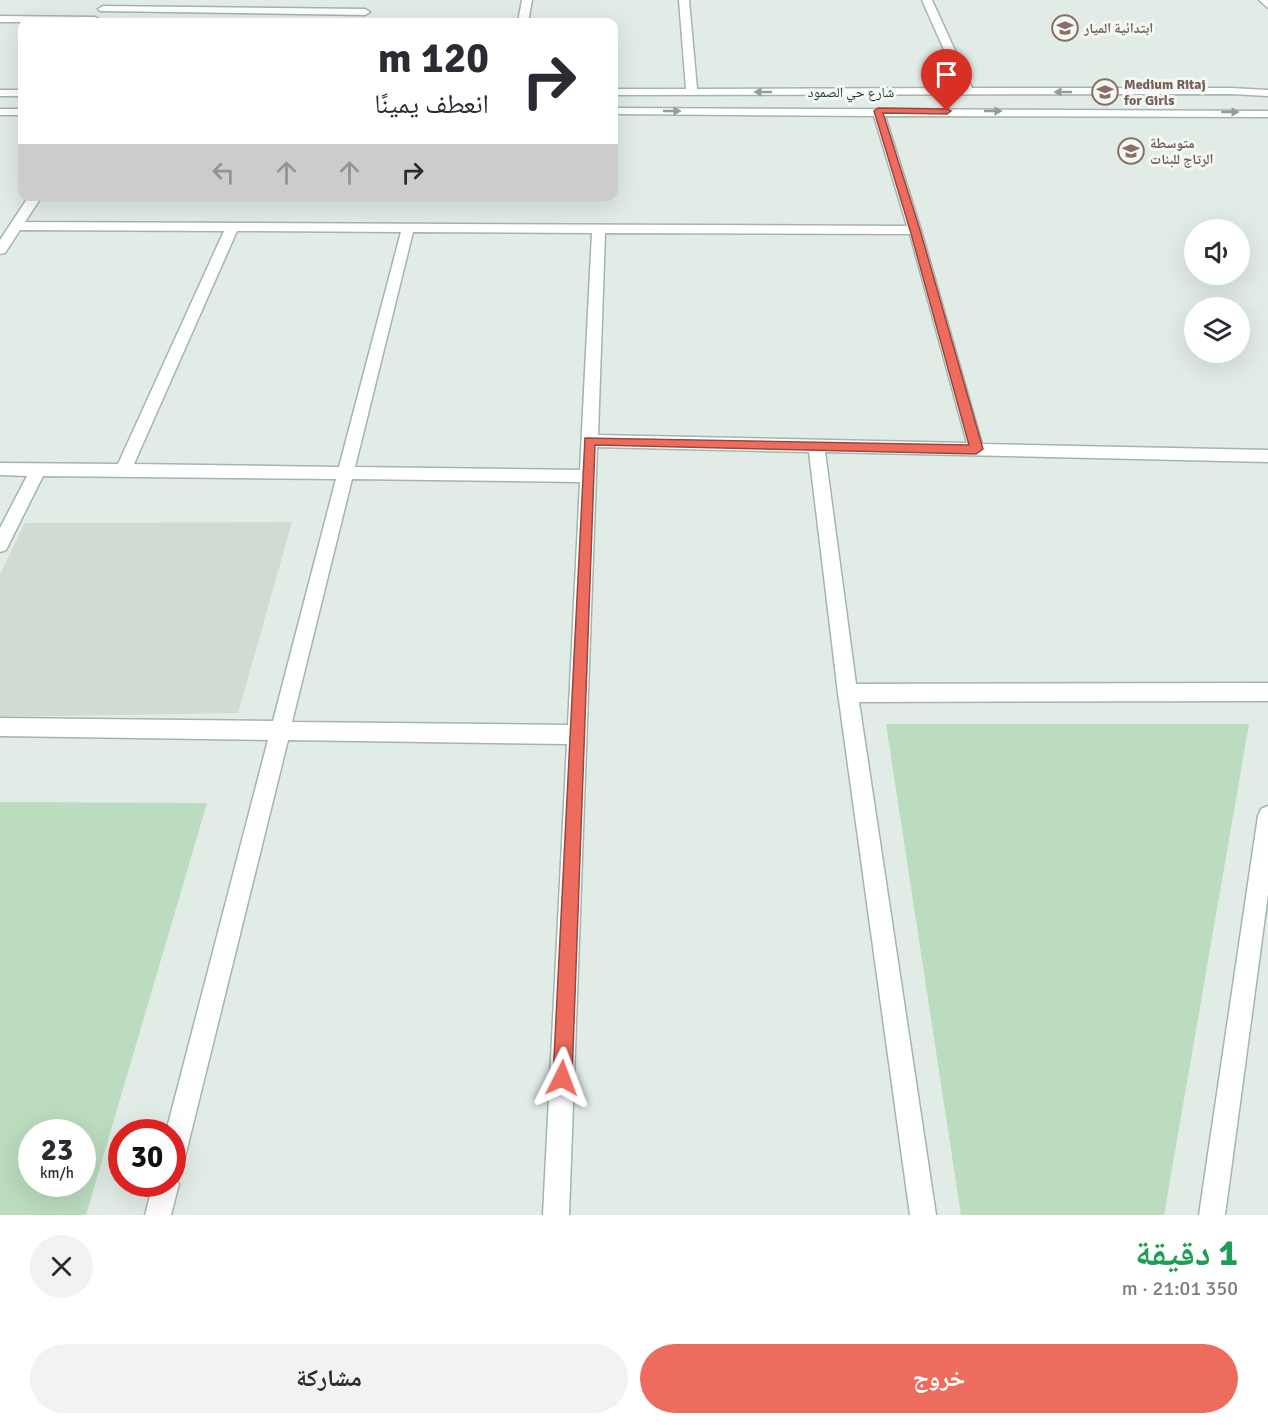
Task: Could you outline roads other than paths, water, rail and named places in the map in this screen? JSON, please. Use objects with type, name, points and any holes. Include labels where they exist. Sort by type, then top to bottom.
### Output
[{"type":"street","points":[[96,18],[110,0]]},
{"type":"street","points":[[363,18],[370,0]]},
{"type":"street","points":[[524,18],[527,0]]},
{"type":"street","points":[[684,0],[692,92]]},
{"type":"street","points":[[927,0],[968,92]]},
{"type":"street","points":[[1264,0],[1268,5]]},
{"type":"street","points":[[103,9],[365,12]]},
{"type":"street","points":[[0,19],[18,19]]},
{"type":"street","name":"شارع حي الصمود","points":[[618,92],[1268,93]]},
{"type":"street","points":[[781,111],[786,108],[790,100],[783,92]]},
{"type":"street","points":[[843,92],[835,101],[844,111]]},
{"type":"street","points":[[0,93],[18,93]]},
{"type":"street","points":[[618,111],[1268,114]]},
{"type":"street","points":[[878,111],[915,230],[976,449]]},
{"type":"street","points":[[0,112],[18,112]]},
{"type":"street","points":[[0,250],[33,201]]},
{"type":"street","points":[[16,226],[915,230]]},
{"type":"street","points":[[123,470],[232,227]]},
{"type":"street","points":[[182,1119],[408,228]]},
{"type":"street","points":[[556,1215],[599,228]]},
{"type":"street","points":[[590,441],[1268,456]]},
{"type":"street","points":[[816,446],[848,693],[922,1215]]},
{"type":"street","points":[[0,469],[588,476]]},
{"type":"street","points":[[0,545],[38,469]]},
{"type":"street","points":[[848,693],[1268,692]]},
{"type":"street","points":[[0,727],[577,735]]},
{"type":"street","points":[[1212,1215],[1268,816]]},
{"type":"street","points":[[158,1215],[163,1197]]},
{"type":"place","name":"ابتدائية الميار","points":[[1065,28]]},
{"type":"place","name":"Medium Ritaj for Girls","points":[[1105,92]]},
{"type":"place","name":"متوسطة الرتاج للبنات","points":[[1131,151]]}]
